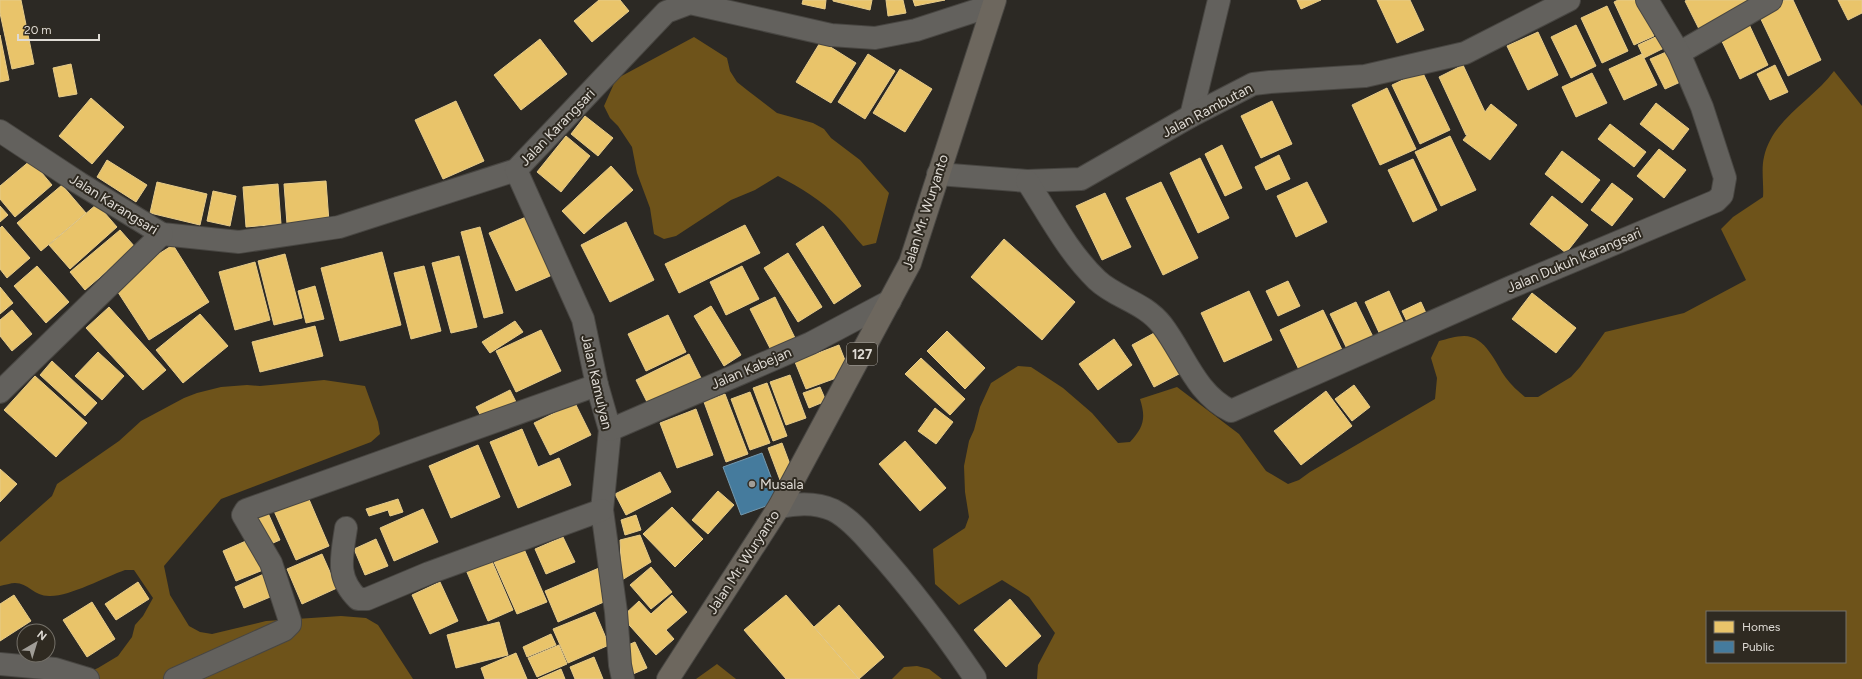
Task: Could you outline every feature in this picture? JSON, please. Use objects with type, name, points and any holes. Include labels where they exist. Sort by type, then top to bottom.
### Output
[{"type":"main road","name":"Jalan Mr. Wuryanto","points":[[668,679],[780,507],[910,263],[994,3]]},
{"type":"street","points":[[1191,116],[1220,0]]},
{"type":"street","name":"Jalan Rambutan","points":[[938,174],[1027,182],[1081,179],[1191,116],[1253,84],[1365,76],[1465,53],[1569,0]]},
{"type":"street","name":"Jalan Dukuh Karangsari","points":[[1027,182],[1075,256],[1099,282],[1148,311],[1162,325],[1196,382],[1219,405],[1231,411],[1511,287],[1716,201],[1722,195],[1725,178],[1702,108],[1679,52],[1647,0]]},
{"type":"street","points":[[1679,52],[1771,0]]},
{"type":"street","name":"Jalan Karangsari","points":[[0,131],[162,234],[239,242],[339,227],[516,170],[666,12],[690,3],[831,35],[875,38],[916,30],[994,3]]},
{"type":"street","name":"Jalan Kamulyan","points":[[516,170],[583,319],[597,385],[610,430],[602,510],[616,612],[620,665],[623,679]]},
{"type":"street","points":[[0,392],[162,234]]},
{"type":"street","name":"Jalan Kabejan","points":[[610,430],[812,343],[890,302]]},
{"type":"street","points":[[175,679],[284,630],[290,624],[271,563],[243,515],[246,510],[597,385]]},
{"type":"street","points":[[780,507],[809,504],[834,510],[858,528],[898,573],[946,636],[975,678]]},
{"type":"street","points":[[346,528],[341,567],[349,590],[358,599],[367,599],[429,573],[602,510]]},
{"type":"street","points":[[0,664],[54,669],[88,679]]},
{"type":"shaded area","points":[[694,37],[727,58],[730,71],[737,82],[777,113],[813,123],[824,129],[831,138],[860,160],[889,193],[876,243],[863,246],[842,221],[818,200],[778,176],[755,190],[731,200],[676,236],[664,239],[654,234],[650,208],[637,173],[632,147],[618,126],[610,118],[604,106],[616,79]]},
{"type":"shaded area","points":[[1834,71],[1862,106],[1862,679],[1037,679],[1038,665],[1055,633],[1029,597],[1002,580],[959,605],[935,584],[933,549],[965,528],[969,517],[965,492],[964,466],[969,441],[974,430],[980,407],[991,383],[1018,366],[1031,367],[1063,388],[1092,413],[1118,443],[1130,442],[1141,427],[1143,412],[1140,399],[1177,387],[1239,434],[1266,471],[1288,484],[1299,480],[1310,472],[1435,399],[1437,378],[1431,358],[1439,341],[1464,336],[1472,337],[1478,340],[1489,351],[1506,378],[1515,388],[1525,397],[1538,397],[1571,377],[1605,332],[1684,313],[1746,280],[1721,229],[1733,217],[1763,197],[1763,162],[1768,144],[1784,121]]},
{"type":"shaded area","points":[[324,380],[365,386],[378,422],[380,434],[371,442],[221,499],[164,566],[170,595],[189,626],[200,632],[212,634],[266,621],[341,616],[366,618],[378,625],[413,679],[74,679],[98,668],[118,656],[132,637],[135,625],[143,616],[153,598],[134,570],[125,570],[77,590],[49,596],[39,594],[20,584],[13,583],[0,586],[0,542],[52,496],[57,484],[119,441],[141,421],[184,398],[221,387],[247,385],[260,386]]},
{"type":"shaded area","points":[[717,664],[736,679],[696,679]]},
{"type":"shaded area","points":[[917,666],[929,669],[942,679],[892,679],[904,667]]},
{"type":"building: Homes","points":[[0,0],[21,0],[34,64],[12,69],[0,13]]},
{"type":"building: Homes","points":[[599,0],[620,0],[629,11],[592,42],[574,21]]},
{"type":"building: Homes","points":[[803,0],[826,0],[825,9],[802,4]]},
{"type":"building: Homes","points":[[833,0],[872,0],[870,10]]},
{"type":"building: Homes","points":[[886,0],[903,0],[906,13],[888,16]]},
{"type":"building: Homes","points":[[913,0],[945,0],[915,6]]},
{"type":"building: Homes","points":[[1297,0],[1321,0],[1301,9]]},
{"type":"building: Homes","points":[[1377,0],[1410,0],[1424,30],[1397,43]]},
{"type":"building: Homes","points":[[1618,0],[1637,0],[1654,36],[1634,45],[1614,2]]},
{"type":"building: Homes","points":[[1748,0],[1751,7],[1700,31],[1685,1]]},
{"type":"building: Homes","points":[[1785,0],[1793,0],[1821,60],[1788,76],[1758,13]]},
{"type":"building: Homes","points":[[1838,0],[1862,0],[1862,13],[1848,20]]},
{"type":"building: Homes","points":[[1607,6],[1628,51],[1602,63],[1581,18]]},
{"type":"building: Homes","points":[[1747,20],[1768,65],[1740,79],[1718,33]]},
{"type":"building: Homes","points":[[1576,25],[1596,66],[1571,78],[1551,37]]},
{"type":"building: Homes","points":[[1538,32],[1558,75],[1528,90],[1507,46]]},
{"type":"building: Homes","points":[[0,35],[9,80],[0,82]]},
{"type":"building: Homes","points":[[1660,35],[1666,47],[1644,58],[1638,45]]},
{"type":"building: Homes","points":[[540,39],[567,74],[521,110],[494,75]]},
{"type":"building: Homes","points":[[821,41],[856,63],[831,103],[796,82]]},
{"type":"building: Homes","points":[[1673,49],[1687,79],[1665,89],[1650,59]]},
{"type":"building: Homes","points":[[868,54],[895,71],[865,119],[838,102]]},
{"type":"building: Homes","points":[[1642,54],[1657,85],[1624,100],[1609,69]]},
{"type":"building: Homes","points":[[71,64],[77,94],[59,97],[53,68]]},
{"type":"building: Homes","points":[[1463,65],[1485,112],[1491,104],[1517,125],[1490,160],[1463,140],[1468,134],[1466,135],[1439,77]]},
{"type":"building: Homes","points":[[1775,65],[1788,92],[1770,100],[1757,74]]},
{"type":"building: Homes","points":[[900,69],[932,89],[905,132],[873,113]]},
{"type":"building: Homes","points":[[1422,71],[1450,130],[1420,144],[1392,85]]},
{"type":"building: Homes","points":[[1592,73],[1607,103],[1576,117],[1562,87]]},
{"type":"building: Homes","points":[[1387,88],[1416,149],[1380,165],[1352,105]]},
{"type":"building: Homes","points":[[91,98],[124,127],[92,164],[59,136]]},
{"type":"building: Homes","points":[[456,101],[484,161],[443,179],[415,120]]},
{"type":"building: Homes","points":[[1272,101],[1292,144],[1261,158],[1241,116]]},
{"type":"building: Homes","points":[[1656,103],[1689,129],[1673,150],[1640,124]]},
{"type":"building: Homes","points":[[585,116],[613,138],[598,156],[571,134]]},
{"type":"building: Homes","points":[[1610,124],[1646,152],[1634,167],[1598,139]]},
{"type":"building: Homes","points":[[566,136],[590,156],[561,192],[537,172]]},
{"type":"building: Homes","points":[[1450,136],[1476,190],[1441,206],[1415,152]]},
{"type":"building: Homes","points":[[1222,145],[1242,188],[1225,196],[1205,154]]},
{"type":"building: Homes","points":[[1659,149],[1686,170],[1664,198],[1637,176]]},
{"type":"building: Homes","points":[[1562,151],[1600,180],[1582,203],[1545,174]]},
{"type":"building: Homes","points":[[1279,155],[1290,179],[1266,190],[1255,167]]},
{"type":"building: Homes","points":[[1200,158],[1229,218],[1198,233],[1170,173]]},
{"type":"building: Homes","points":[[1413,159],[1437,210],[1413,222],[1388,170]]},
{"type":"building: Homes","points":[[31,160],[52,185],[15,217],[0,199],[0,186]]},
{"type":"building: Homes","points":[[107,160],[147,185],[136,202],[97,177]]},
{"type":"building: Homes","points":[[611,166],[633,190],[584,234],[562,211]]},
{"type":"building: Homes","points":[[326,181],[329,222],[287,224],[284,184]]},
{"type":"building: Homes","points":[[157,182],[207,194],[200,225],[150,213]]},
{"type":"building: Homes","points":[[1161,182],[1198,258],[1163,275],[1126,198]]},
{"type":"building: Homes","points":[[1307,182],[1327,222],[1296,237],[1277,196]]},
{"type":"building: Homes","points":[[1612,183],[1633,199],[1612,226],[1591,210]]},
{"type":"building: Homes","points":[[278,184],[281,224],[246,227],[243,187]]},
{"type":"building: Homes","points":[[62,185],[86,213],[41,251],[17,223]]},
{"type":"building: Homes","points":[[213,191],[236,196],[230,226],[207,221]]},
{"type":"building: Homes","points":[[1105,193],[1131,247],[1102,260],[1076,206]]},
{"type":"building: Homes","points":[[1552,196],[1588,225],[1566,253],[1530,224]]},
{"type":"building: Homes","points":[[97,204],[117,227],[70,269],[49,245]]},
{"type":"building: Homes","points":[[0,206],[8,215],[0,222]]},
{"type":"building: Homes","points":[[533,214],[559,272],[516,291],[489,233]]},
{"type":"building: Homes","points":[[626,222],[654,280],[610,302],[581,245]]},
{"type":"building: Homes","points":[[745,225],[760,253],[679,293],[665,264]]},
{"type":"building: Homes","points":[[2,226],[30,258],[7,278],[0,269],[0,228]]},
{"type":"building: Homes","points":[[823,226],[861,286],[834,304],[796,244]]},
{"type":"building: Homes","points":[[480,227],[503,313],[484,318],[461,232]]},
{"type":"building: Homes","points":[[120,230],[135,247],[85,290],[70,272]]},
{"type":"building: Homes","points":[[1004,239],[1075,302],[1042,340],[971,277]]},
{"type":"building: Homes","points":[[173,245],[209,302],[149,340],[112,283]]},
{"type":"building: Homes","points":[[382,252],[401,325],[340,341],[321,268]]},
{"type":"building: Homes","points":[[788,253],[822,307],[798,322],[764,268]]},
{"type":"building: Homes","points":[[285,254],[302,318],[274,325],[258,261]]},
{"type":"building: Homes","points":[[459,256],[477,327],[451,333],[432,263]]},
{"type":"building: Homes","points":[[255,262],[270,320],[235,330],[219,272]]},
{"type":"building: Homes","points":[[37,266],[69,302],[46,323],[14,286]]},
{"type":"building: Homes","points":[[424,266],[441,331],[411,339],[394,273]]},
{"type":"building: Homes","points":[[742,266],[759,299],[726,315],[710,282]]},
{"type":"building: Homes","points":[[1288,281],[1300,306],[1278,316],[1266,291]]},
{"type":"building: Homes","points":[[315,286],[324,319],[306,323],[298,291]]},
{"type":"building: Homes","points":[[0,287],[13,303],[0,314]]},
{"type":"building: Homes","points":[[1249,291],[1272,340],[1224,362],[1201,313]]},
{"type":"building: Homes","points":[[1389,291],[1406,328],[1382,339],[1365,302]]},
{"type":"building: Homes","points":[[1532,293],[1576,328],[1556,353],[1512,319]]},
{"type":"building: Homes","points":[[775,297],[796,340],[772,352],[750,309]]},
{"type":"building: Homes","points":[[1356,302],[1376,343],[1350,355],[1330,314]]},
{"type":"building: Homes","points":[[1421,302],[1430,322],[1411,330],[1402,311]]},
{"type":"building: Homes","points":[[711,306],[741,355],[724,366],[694,316]]},
{"type":"building: Homes","points":[[109,307],[166,370],[143,390],[86,328]]},
{"type":"building: Homes","points":[[12,310],[32,334],[12,351],[0,336],[0,320]]},
{"type":"building: Homes","points":[[1323,310],[1345,356],[1302,376],[1280,330]]},
{"type":"building: Homes","points":[[200,314],[228,346],[183,383],[156,350]]},
{"type":"building: Homes","points":[[668,315],[686,352],[646,371],[628,334]]},
{"type":"building: Homes","points":[[515,321],[523,332],[490,353],[482,342]]},
{"type":"building: Homes","points":[[315,326],[323,356],[260,372],[252,342]]},
{"type":"building: Homes","points":[[541,330],[561,371],[516,392],[496,351]]},
{"type":"building: Homes","points":[[947,331],[985,368],[965,389],[927,351]]},
{"type":"building: Homes","points":[[1156,332],[1179,374],[1154,387],[1132,345]]},
{"type":"building: Homes","points":[[1114,339],[1132,365],[1098,390],[1079,364]]},
{"type":"building: Homes","points":[[839,345],[850,373],[806,389],[795,362]]},
{"type":"building: Homes","points":[[98,352],[124,376],[102,400],[75,376]]},
{"type":"building: Homes","points":[[689,354],[702,380],[649,406],[636,380]]},
{"type":"building: Homes","points":[[921,358],[965,399],[950,415],[905,374]]},
{"type":"building: Homes","points":[[52,361],[97,403],[85,416],[40,375]]},
{"type":"building: Homes","points":[[790,375],[806,418],[786,425],[770,382]]},
{"type":"building: Homes","points":[[35,376],[87,423],[56,457],[4,410]]},
{"type":"building: Homes","points":[[767,383],[787,436],[773,441],[753,388]]},
{"type":"building: Homes","points":[[1354,385],[1370,407],[1352,421],[1335,399]]},
{"type":"building: Homes","points":[[820,387],[826,401],[809,408],[803,393]]},
{"type":"building: Homes","points":[[510,390],[517,404],[483,420],[476,407]]},
{"type":"building: Homes","points":[[1326,391],[1352,426],[1301,465],[1274,431]]},
{"type":"building: Homes","points":[[750,392],[770,443],[750,450],[731,399]]},
{"type":"building: Homes","points":[[725,394],[748,454],[726,462],[704,402]]},
{"type":"building: Homes","points":[[575,403],[591,435],[550,455],[534,423]]},
{"type":"building: Homes","points":[[935,408],[953,422],[936,444],[918,431]]},
{"type":"building: Homes","points":[[696,409],[713,455],[677,468],[660,423]]},
{"type":"building: Homes","points":[[522,429],[538,467],[559,458],[571,485],[518,508],[490,442]]},
{"type":"building: Homes","points":[[905,441],[946,488],[920,511],[879,464]]},
{"type":"building: Homes","points":[[782,443],[794,475],[780,480],[768,448]]},
{"type":"building: Homes","points":[[478,445],[500,497],[451,518],[429,466]]},
{"type":"building: Homes","points":[[0,469],[17,484],[0,502]]},
{"type":"building: Homes","points":[[660,472],[671,492],[626,515],[615,494]]},
{"type":"building: Homes","points":[[718,491],[734,505],[708,534],[692,520]]},
{"type":"building: Homes","points":[[308,497],[329,546],[296,560],[274,511]]},
{"type":"building: Homes","points":[[398,499],[403,512],[390,516],[388,510],[369,516],[366,509]]},
{"type":"building: Homes","points":[[672,507],[703,539],[675,567],[643,534]]},
{"type":"building: Homes","points":[[423,509],[438,542],[394,561],[380,528]]},
{"type":"building: Homes","points":[[268,513],[280,540],[266,546],[254,518]]},
{"type":"building: Homes","points":[[636,515],[641,530],[625,535],[621,520]]},
{"type":"building: Homes","points":[[640,535],[651,562],[622,580],[620,540]]},
{"type":"building: Homes","points":[[255,537],[268,568],[236,581],[223,551]]},
{"type":"building: Homes","points":[[563,537],[575,562],[546,574],[535,549]]},
{"type":"building: Homes","points":[[376,539],[388,566],[365,575],[354,549]]},
{"type":"building: Homes","points":[[524,549],[547,602],[517,614],[494,562]]},
{"type":"building: Homes","points":[[322,554],[337,588],[302,604],[287,569]]},
{"type":"building: Homes","points":[[491,559],[513,610],[488,621],[466,570]]},
{"type":"building: Homes","points":[[651,567],[672,592],[651,609],[630,585]]},
{"type":"building: Homes","points":[[599,568],[613,598],[558,622],[545,591]]},
{"type":"building: Homes","points":[[266,573],[275,595],[244,608],[235,587]]},
{"type":"building: Homes","points":[[138,582],[149,599],[116,620],[105,604]]},
{"type":"building: Homes","points":[[440,582],[458,621],[430,634],[412,595]]},
{"type":"building: Homes","points":[[14,595],[31,621],[28,623],[16,623],[16,631],[0,641],[0,604]]},
{"type":"building: Homes","points":[[672,595],[687,612],[666,630],[674,639],[656,655],[622,617],[639,601],[651,614]]},
{"type":"building: Homes","points":[[786,595],[859,679],[786,679],[744,630]]},
{"type":"building: Homes","points":[[1010,599],[1041,636],[1006,667],[974,630]]},
{"type":"building: Homes","points":[[92,602],[115,639],[87,657],[63,620]]},
{"type":"building: Homes","points":[[839,605],[884,657],[859,679],[814,627]]},
{"type":"building: Homes","points":[[595,612],[609,645],[568,663],[553,629]]},
{"type":"building: Homes","points":[[499,622],[508,655],[456,668],[447,635]]},
{"type":"building: Homes","points":[[551,634],[556,645],[527,657],[523,647]]},
{"type":"building: Homes","points":[[635,642],[647,668],[633,674],[621,648]]},
{"type":"building: Homes","points":[[559,645],[567,664],[537,677],[528,658]]},
{"type":"building: Homes","points":[[516,653],[527,679],[485,679],[481,668]]},
{"type":"building: Homes","points":[[594,657],[603,679],[575,679],[570,667]]},
{"type":"building: Homes","points":[[561,669],[565,679],[538,679]]},
{"type":"building: Public","name":"Musala","points":[[762,453],[780,501],[741,515],[723,467]]},
{"type":"place","name":"Musala","points":[[752,484]]}]
